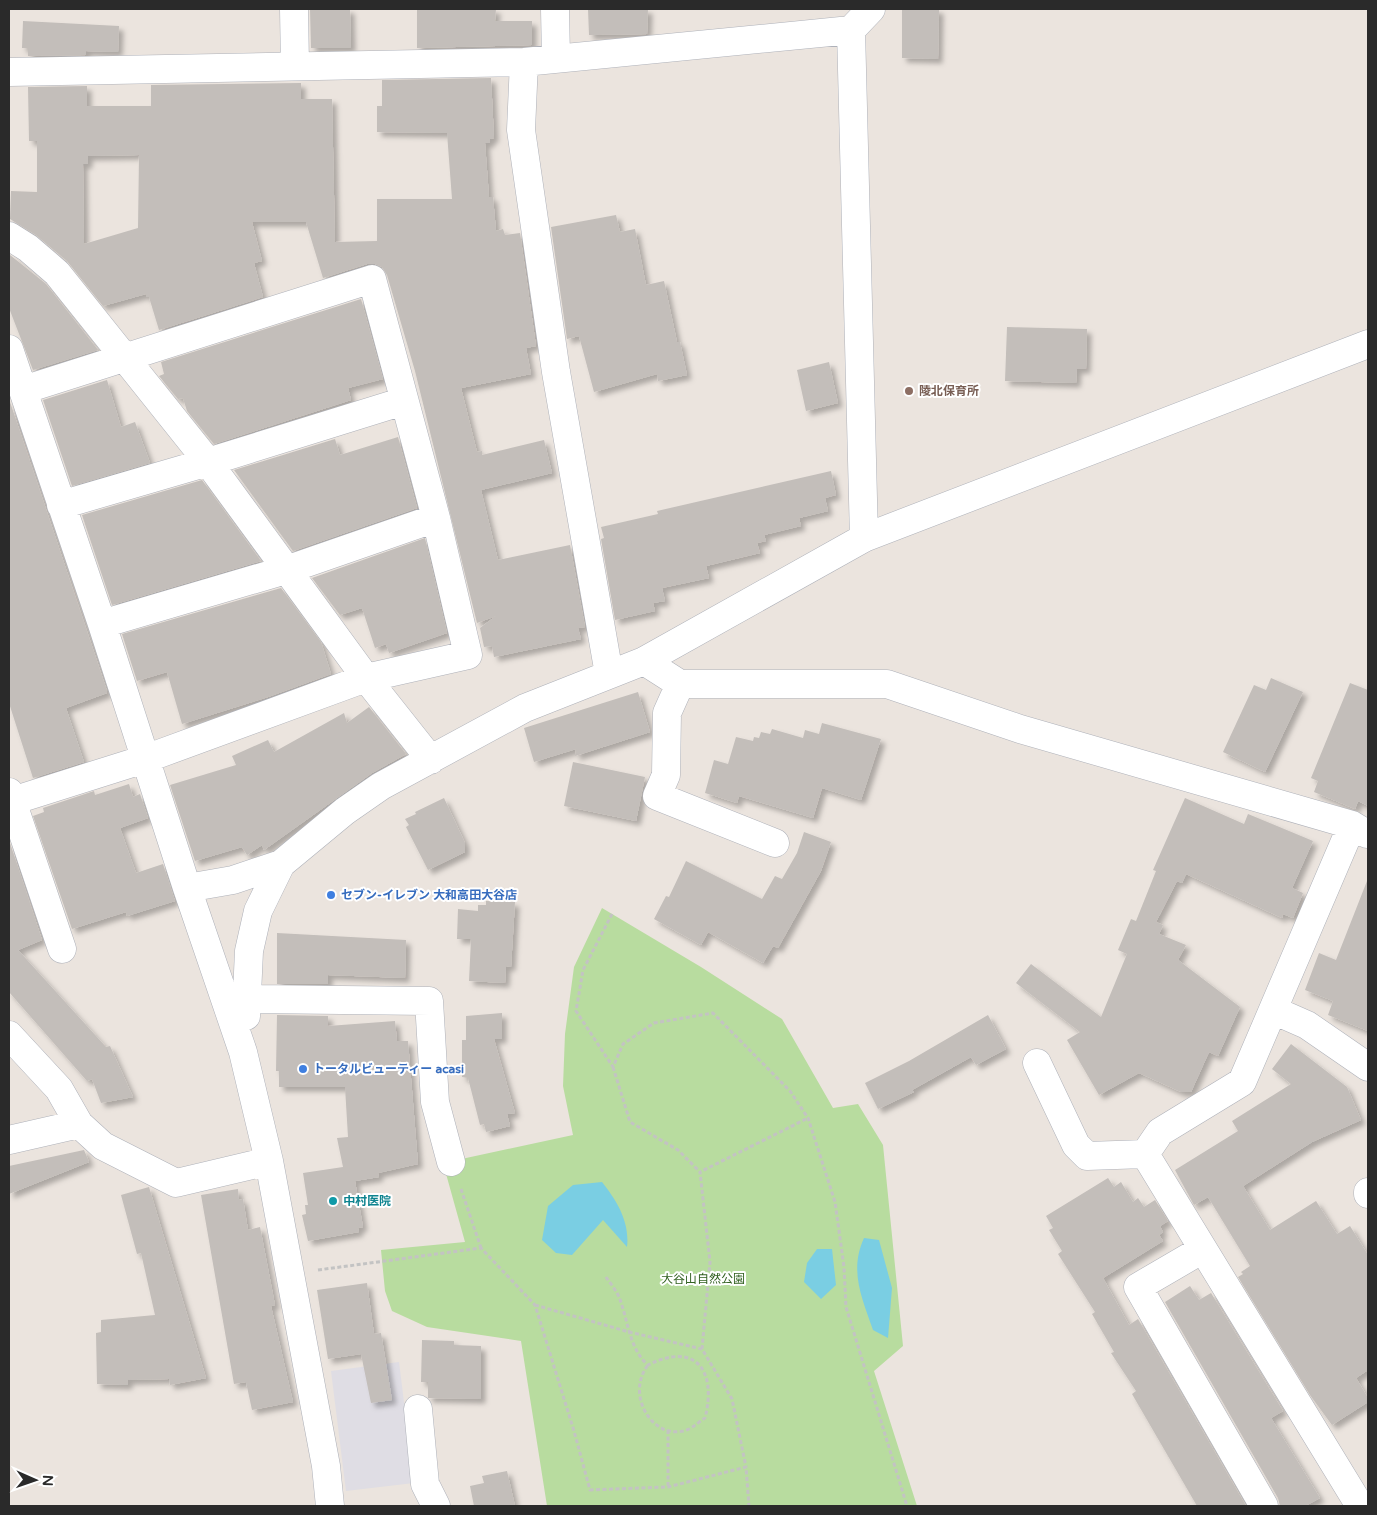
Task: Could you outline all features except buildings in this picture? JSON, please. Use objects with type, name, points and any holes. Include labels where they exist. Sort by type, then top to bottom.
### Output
[{"type":"street","points":[[294,9],[295,66]]},
{"type":"street","points":[[555,9],[556,58]]},
{"type":"street","points":[[9,72],[524,62],[851,30],[871,9]]},
{"type":"street","points":[[851,30],[864,538]]},
{"type":"street","points":[[524,62],[521,130],[556,372],[609,674]]},
{"type":"street","points":[[9,236],[28,248],[57,273],[208,462],[289,569],[366,678],[430,760]]},
{"type":"street","points":[[22,390],[372,279],[436,518],[468,655],[366,678],[145,759],[10,799],[62,950]]},
{"type":"street","points":[[187,888],[233,880],[280,864],[345,811],[381,786],[525,708],[644,661],[864,538],[1368,344]]},
{"type":"street","points":[[9,349],[243,1052],[269,1162],[326,1466],[330,1506]]},
{"type":"street","points":[[61,504],[208,462],[404,401]]},
{"type":"street","points":[[102,624],[289,569],[436,518]]},
{"type":"street","points":[[644,661],[680,684],[887,684],[1020,729],[1360,830],[1273,1010],[1242,1082],[1160,1132],[1145,1154]]},
{"type":"street","points":[[680,684],[667,713],[666,775],[656,796],[775,843]]},
{"type":"street","points":[[243,1052],[248,999],[249,951],[258,911],[280,864]]},
{"type":"street","points":[[248,999],[429,1001],[435,1102],[451,1162]]},
{"type":"street","points":[[1273,1010],[1307,1025],[1368,1067]]},
{"type":"street","points":[[9,1035],[60,1089],[79,1124],[103,1146],[176,1183],[269,1162]]},
{"type":"street","points":[[1037,1063],[1076,1145],[1087,1156],[1145,1154]]},
{"type":"street","points":[[9,1140],[79,1124]]},
{"type":"street","points":[[1145,1154],[1360,1506]]},
{"type":"street","points":[[1203,1249],[1138,1287],[1264,1506]]},
{"type":"street","points":[[418,1409],[425,1484],[436,1506]]},
{"type":"path","points":[[612,914],[582,970],[576,1011],[613,1067],[630,1122],[678,1150],[700,1172],[710,1262],[702,1349],[732,1400],[746,1467],[749,1506]]},
{"type":"path","points":[[613,1067],[623,1044],[654,1023],[713,1013],[790,1091],[808,1118],[835,1202],[844,1267],[846,1307],[908,1506]]},
{"type":"path","points":[[700,1172],[808,1118]]},
{"type":"path","points":[[451,1162],[481,1248],[535,1305],[590,1490],[668,1487],[746,1467]]},
{"type":"path","points":[[290,1274],[481,1248]]},
{"type":"path","points":[[606,1277],[618,1296],[629,1332],[641,1359],[648,1365]]},
{"type":"path","points":[[535,1305],[629,1332],[702,1349]]},
{"type":"path","points":[[683,1356],[696,1361],[707,1377],[710,1399],[705,1418],[689,1429],[668,1430],[651,1420],[642,1406],[638,1384],[648,1365],[664,1358],[683,1356]]},
{"type":"path","points":[[668,1430],[668,1487]]},
{"type":"shaded area","points":[[399,1362],[414,1483],[346,1491],[331,1371]]},
{"type":"green space","name":"大谷山自然公園","points":[[602,908],[701,967],[782,1019],[833,1108],[858,1104],[883,1145],[903,1346],[874,1371],[917,1506],[547,1506],[521,1341],[427,1327],[392,1311],[385,1291],[381,1250],[465,1242],[443,1163],[573,1135],[563,1086],[565,1034],[574,967]]},
{"type":"water","points":[[602,1182],[621,1212],[626,1229],[627,1247],[603,1220],[572,1255],[556,1253],[542,1240],[548,1206],[573,1185]]},
{"type":"water","points":[[864,1238],[879,1240],[892,1288],[888,1338],[873,1330],[861,1296],[857,1273],[860,1250]]},
{"type":"water","points":[[817,1249],[832,1249],[836,1285],[821,1299],[804,1282],[807,1263]]},
{"type":"place","name":"陵北保育所","points":[[909,391]]},
{"type":"place","name":"セブン-イレブン 大和高田大谷店","points":[[331,895]]},
{"type":"place","name":"トータルビューティー acasi","points":[[303,1069]]},
{"type":"place","name":"中村医院","points":[[333,1201]]}]
